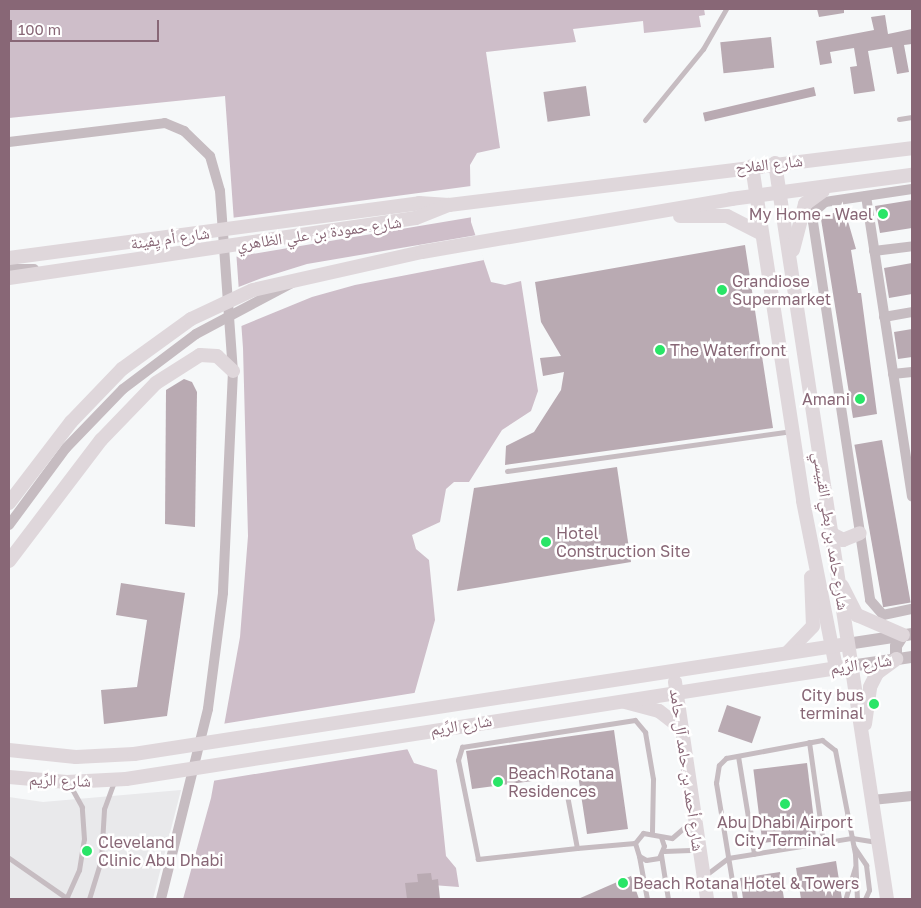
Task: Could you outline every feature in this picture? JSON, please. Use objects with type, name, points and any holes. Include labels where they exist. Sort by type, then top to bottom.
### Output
[{"type":"main road","name":"شارع الفلاح","points":[[627,181],[912,148]]},
{"type":"main road","name":"شارع حامد بن بطي القبيسي","points":[[775,163],[792,263],[830,533],[887,899]]},
{"type":"main road","name":"شارع حامد بن بطي القبيسي","points":[[752,166],[803,501],[836,668]]},
{"type":"main road","name":"شارع الفلاح","points":[[630,219],[756,196],[912,175]]},
{"type":"main road","name":"شارع حمودة بن علي الظاهري","points":[[9,278],[416,218],[449,205],[627,181]]},
{"type":"main road","points":[[792,263],[805,204],[832,186]]},
{"type":"main road","name":"شارع أم يِفينة","points":[[9,258],[419,202],[449,205]]},
{"type":"main road","points":[[630,219],[718,214],[738,219],[762,234]]},
{"type":"main road","name":"شارع حمودة بن علي الظاهري","points":[[9,502],[90,400],[139,354],[209,309],[299,276],[630,219]]},
{"type":"main road","points":[[9,561],[83,462],[136,402],[200,355],[217,356],[233,371]]},
{"type":"main road","points":[[787,653],[813,626],[815,610],[803,501]]},
{"type":"main road","points":[[830,533],[843,540],[860,533]]},
{"type":"main road","points":[[839,584],[862,619],[908,634]]},
{"type":"main road","name":"شارع الرِّيم","points":[[9,750],[76,757],[134,754],[522,692],[847,644]]},
{"type":"main road","points":[[863,748],[870,687],[877,674],[896,659]]},
{"type":"main road","name":"شارع الرِّيم","points":[[9,777],[66,782],[115,780],[676,690],[850,666]]},
{"type":"main road","name":"شارع أحمد بن حامد آل حامد","points":[[672,670],[707,899]]},
{"type":"main road","points":[[614,700],[659,711],[682,729]]},
{"type":"street","points":[[9,142],[165,123],[184,131],[210,156],[220,191],[233,371],[223,593],[209,699],[161,899]]},
{"type":"street","points":[[912,189],[825,202],[816,210],[813,222],[872,606],[882,615],[912,609]]},
{"type":"street","points":[[866,196],[893,374],[908,437],[912,497]]},
{"type":"street","name":"شارع حمودة بن علي الظاهري","points":[[9,265],[224,234]]},
{"type":"street","points":[[874,251],[912,246]]},
{"type":"street","points":[[9,269],[55,271]]},
{"type":"street","name":"شارع حمودة بن علي الظاهري","points":[[9,525],[105,405],[180,344],[280,291],[299,276]]},
{"type":"street","points":[[884,317],[912,312]]},
{"type":"street","points":[[893,374],[912,372]]},
{"type":"street","points":[[896,659],[896,646],[908,634]]},
{"type":"street","name":"شارع الرِّيم","points":[[847,644],[908,634]]},
{"type":"street","name":"شارع الرِّيم","points":[[850,666],[912,657]]},
{"type":"street","points":[[872,800],[912,796]]},
{"type":"lane","points":[[645,120],[703,50],[726,9]]},
{"type":"lane","points":[[899,119],[912,117]]},
{"type":"lane","points":[[507,471],[793,431]]},
{"type":"lane","points":[[652,832],[652,779],[644,729],[635,720],[462,747],[458,760],[478,859],[635,843],[643,833],[652,832],[661,838],[676,836],[694,819]]},
{"type":"lane","points":[[735,899],[715,778],[722,761],[738,756],[822,740],[833,746],[854,846],[857,899]]},
{"type":"lane","points":[[809,742],[823,842]]},
{"type":"lane","points":[[738,756],[754,854]]},
{"type":"lane","points":[[89,899],[101,860],[104,809],[115,780]]},
{"type":"lane","points":[[9,858],[67,899],[81,859],[84,828],[80,802],[66,782]]},
{"type":"lane","points":[[541,790],[566,790],[577,848]]},
{"type":"lane","points":[[661,838],[668,899]]},
{"type":"lane","points":[[704,880],[715,864],[728,858],[852,838],[878,842]]},
{"type":"lane","points":[[635,843],[647,899]]},
{"type":"lane","points":[[854,846],[866,865],[869,890],[865,899]]},
{"type":"lane","points":[[639,856],[650,861],[662,853],[699,850]]},
{"type":"lane","points":[[846,897],[856,866]]},
{"type":"shaded area","points":[[9,9],[704,9],[705,15],[699,16],[701,27],[644,33],[643,21],[573,29],[576,42],[486,52],[500,148],[477,153],[470,165],[471,222],[491,282],[505,285],[521,281],[538,391],[531,411],[502,430],[469,482],[454,482],[446,489],[440,522],[412,535],[416,549],[429,560],[435,620],[402,738],[414,763],[437,770],[446,856],[456,868],[459,887],[432,885],[417,899],[183,899],[211,798],[240,637],[248,536],[243,348],[225,96],[9,118]]},
{"type":"shaded area","name":"Cleveland Clinic Abu Dhabi","points":[[181,790],[153,899],[9,899],[9,797],[43,802]]},
{"type":"pier","points":[[471,186],[473,217],[234,257],[231,218]]},
{"type":"pier","points":[[477,235],[484,260],[355,285],[312,297],[239,327],[236,288],[307,264]]},
{"type":"pier","points":[[420,692],[405,737],[409,749],[212,781],[222,724]]},
{"type":"building","points":[[817,9],[844,9],[844,13],[819,17]]},
{"type":"building","points":[[885,15],[888,34],[912,29],[912,44],[904,45],[909,72],[897,74],[892,47],[868,51],[875,91],[854,94],[850,67],[857,66],[854,48],[830,52],[832,63],[820,65],[816,41],[874,30],[871,17]]},
{"type":"building","points":[[771,37],[774,68],[724,73],[720,42]]},
{"type":"building","points":[[586,86],[590,116],[548,122],[543,92]]},
{"type":"building","points":[[814,87],[816,96],[705,121],[703,113]]},
{"type":"building","points":[[912,200],[912,228],[880,233],[875,206]]},
{"type":"building","points":[[845,211],[856,249],[851,250],[858,293],[861,293],[877,414],[853,418],[821,219],[822,215]]},
{"type":"building","name":"The Waterfront","points":[[745,245],[773,428],[505,465],[506,446],[534,432],[561,390],[564,372],[543,376],[540,358],[561,356],[541,322],[535,282]]},
{"type":"building","points":[[912,263],[912,294],[889,298],[884,268]]},
{"type":"building","points":[[912,329],[912,357],[898,359],[894,332]]},
{"type":"building","points":[[184,379],[192,382],[197,392],[195,527],[165,524],[166,390]]},
{"type":"building","points":[[882,440],[911,602],[883,607],[854,445]]},
{"type":"building","name":"Hotel Construction Site","points":[[617,467],[631,562],[457,591],[474,488]]},
{"type":"building","points":[[121,583],[185,593],[167,716],[104,724],[101,690],[137,687],[147,620],[116,615]]},
{"type":"building","points":[[727,705],[761,717],[752,743],[718,731]]},
{"type":"building","name":"Beach Rotana Residences","points":[[614,730],[628,829],[587,834],[578,775],[472,789],[466,751]]},
{"type":"building","name":"Abu Dhabi Airport City Terminal","points":[[807,763],[816,836],[762,843],[753,770]]},
{"type":"building","points":[[836,861],[842,899],[801,899],[796,868]]},
{"type":"building","points":[[780,872],[784,899],[743,899],[740,878]]},
{"type":"building","points":[[431,873],[432,880],[438,879],[440,899],[407,899],[405,883],[418,882],[417,874]]},
{"type":"building","name":"Beach Rotana Hotel & Towers","points":[[631,876],[639,899],[578,899]]},
{"type":"place","name":"My Home - Wael","points":[[883,214]]},
{"type":"place","name":"Grandiose Supermarket","points":[[722,290]]},
{"type":"place","name":"The Waterfront","points":[[660,350]]},
{"type":"place","name":"Amani","points":[[860,399]]},
{"type":"place","name":"Hotel Construction Site","points":[[546,542]]},
{"type":"place","name":"City bus terminal","points":[[874,704]]},
{"type":"place","name":"Beach Rotana Residences","points":[[498,782]]},
{"type":"place","name":"Abu Dhabi Airport City Terminal","points":[[785,804]]},
{"type":"place","name":"Cleveland Clinic Abu Dhabi","points":[[87,851]]},
{"type":"place","name":"Beach Rotana Hotel & Towers","points":[[623,883]]}]
